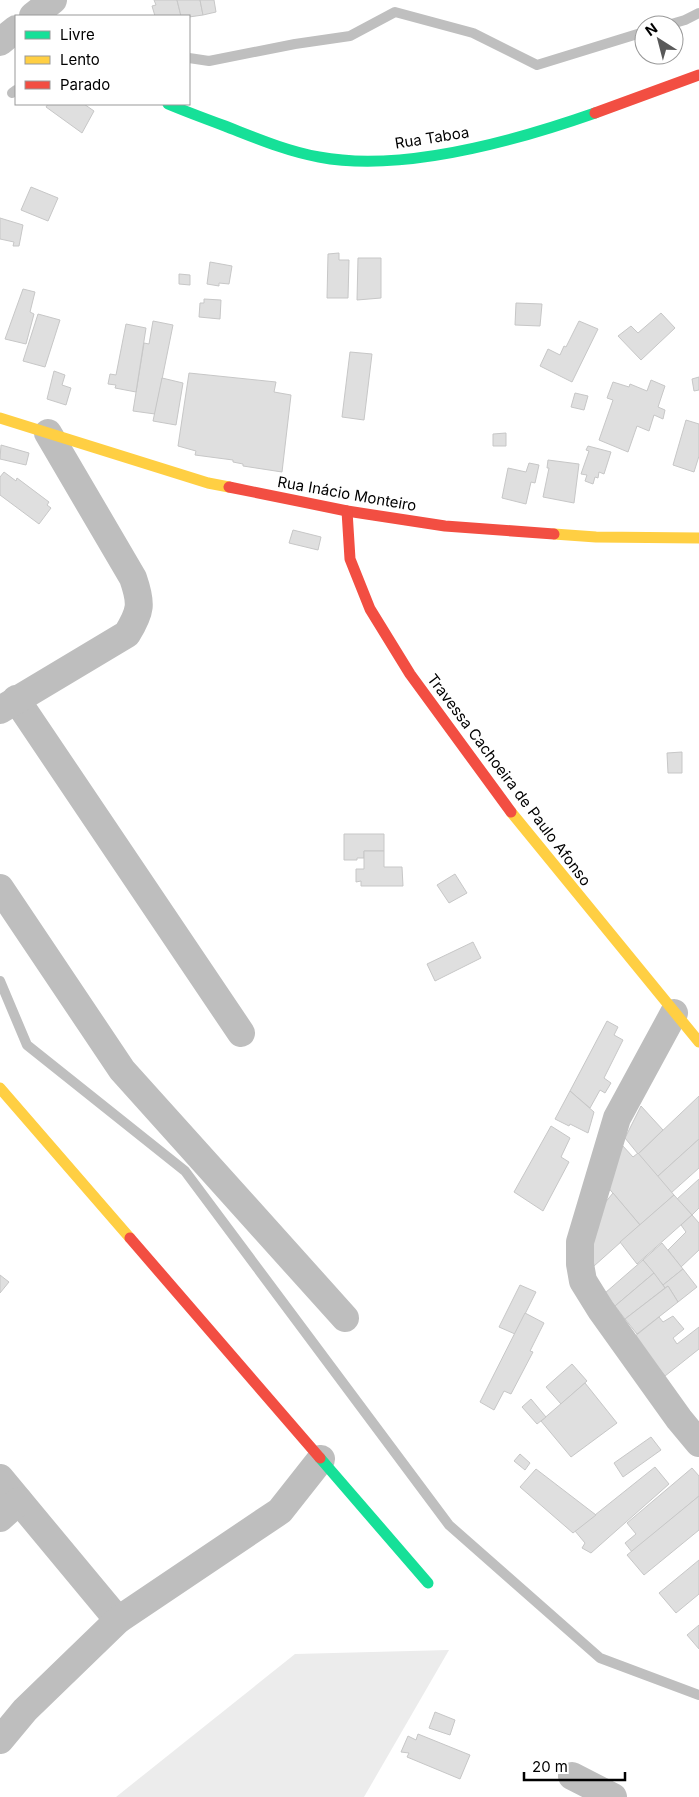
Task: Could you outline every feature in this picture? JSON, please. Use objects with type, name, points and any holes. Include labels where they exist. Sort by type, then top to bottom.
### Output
[{"type":"street","points":[[34,15],[54,0]]},
{"type":"street","points":[[0,42],[15,30]]},
{"type":"street","name":"Rua Taboa","points":[[171,105],[260,140],[308,155],[351,162],[408,159],[448,153],[526,136],[622,105],[699,75]]},
{"type":"street","name":"Rua Inácio Monteiro","points":[[0,418],[208,483],[347,511],[445,526],[596,537],[699,538]]},
{"type":"street","points":[[48,432],[133,578],[139,594],[138,616],[127,634],[8,704],[242,1033]]},
{"type":"street","name":"Travessa Cachoeira de Paulo Afonso","points":[[347,511],[350,559],[370,609],[410,674],[522,827],[699,1042]]},
{"type":"street","points":[[0,888],[122,1070],[345,1318]]},
{"type":"street","points":[[674,1013],[617,1118],[580,1242],[580,1264],[583,1281],[601,1310],[679,1419],[699,1443]]},
{"type":"street","points":[[0,1088],[428,1583]]},
{"type":"street","points":[[0,1740],[25,1710],[118,1620],[280,1511],[321,1459]]},
{"type":"street","points":[[0,1478],[9,1509],[118,1620]]},
{"type":"street","points":[[572,1776],[613,1797]]},
{"type":"shaded area","points":[[449,1650],[364,1797],[116,1797],[295,1654]]},
{"type":"building","points":[[154,0],[177,0],[181,15],[155,15],[152,6],[156,5]]},
{"type":"building","points":[[177,0],[200,0],[203,15],[190,17],[190,15],[181,15]]},
{"type":"building","points":[[200,0],[214,0],[216,12],[203,15]]},
{"type":"building","points":[[47,105],[85,105],[94,111],[82,133],[46,107]]},
{"type":"building","points":[[31,187],[58,198],[48,221],[21,210]]},
{"type":"building","points":[[0,218],[23,225],[19,246],[13,246],[14,242],[0,239]]},
{"type":"building","points":[[339,253],[339,260],[349,260],[348,298],[327,298],[328,254]]},
{"type":"building","points":[[358,258],[381,258],[381,298],[357,300]]},
{"type":"building","points":[[210,262],[232,266],[229,284],[219,283],[219,286],[207,284]]},
{"type":"building","points":[[179,274],[190,275],[190,285],[179,284]]},
{"type":"building","points":[[23,289],[35,292],[30,312],[34,314],[26,344],[5,339]]},
{"type":"building","points":[[204,299],[221,300],[220,319],[199,317],[200,303],[204,303]]},
{"type":"building","points":[[516,303],[542,304],[540,326],[515,325]]},
{"type":"building","points":[[661,313],[675,328],[641,360],[618,336],[631,326],[638,333]]},
{"type":"building","points":[[38,314],[60,320],[45,367],[23,361]]},
{"type":"building","points":[[153,321],[173,325],[155,414],[133,411],[144,343],[149,344]]},
{"type":"building","points":[[579,321],[598,329],[572,382],[540,366],[548,349],[560,355]]},
{"type":"building","points":[[126,324],[146,328],[136,392],[115,388],[116,385],[108,384],[110,374],[116,375]]},
{"type":"building","points":[[350,352],[372,354],[364,420],[342,417]]},
{"type":"building","points":[[54,371],[65,375],[62,385],[71,388],[66,405],[47,399]]},
{"type":"building","points":[[189,373],[276,382],[274,392],[291,395],[282,472],[243,466],[243,464],[233,462],[233,460],[195,455],[196,451],[178,446]]},
{"type":"building","points":[[699,377],[699,390],[694,391],[692,379]]},
{"type":"building","points":[[162,378],[183,383],[176,425],[153,421]]},
{"type":"building","points":[[651,380],[665,386],[658,407],[665,410],[663,419],[654,415],[649,431],[637,426],[628,452],[599,440],[613,400],[607,398],[613,382],[629,387],[630,384],[647,391]]},
{"type":"building","points":[[575,393],[588,396],[584,410],[571,407]]},
{"type":"building","points":[[686,420],[699,424],[699,456],[694,472],[673,465]]},
{"type":"building","points":[[506,433],[506,446],[493,446],[493,434]]},
{"type":"building","points":[[1,445],[29,453],[26,465],[0,459]]},
{"type":"building","points":[[588,446],[611,452],[604,474],[599,472],[598,478],[595,477],[593,484],[585,481],[587,475],[581,474],[589,451],[586,450]]},
{"type":"building","points":[[548,460],[579,464],[574,503],[543,497],[549,468],[547,468]]},
{"type":"building","points":[[529,463],[539,465],[535,483],[531,482],[526,504],[502,498],[508,468],[526,472]]},
{"type":"building","points":[[4,472],[16,481],[17,478],[49,502],[47,505],[51,508],[39,524],[0,495],[0,477]]},
{"type":"building","points":[[293,530],[321,537],[318,550],[289,543]]},
{"type":"building","points":[[682,752],[682,773],[668,773],[667,753]]},
{"type":"building","points":[[344,834],[384,834],[384,851],[364,851],[364,858],[344,860]]},
{"type":"building","points":[[364,851],[384,851],[384,867],[402,867],[403,886],[361,886],[361,881],[356,882],[356,869],[364,869]]},
{"type":"building","points":[[455,874],[467,893],[449,903],[437,885]]},
{"type":"building","points":[[473,942],[481,958],[435,981],[427,964]]},
{"type":"building","points":[[607,1021],[618,1027],[614,1035],[623,1040],[604,1078],[611,1083],[605,1093],[600,1090],[590,1108],[570,1091]]},
{"type":"building","points":[[570,1091],[594,1112],[588,1133],[555,1119]]},
{"type":"building","points":[[699,1096],[699,1139],[657,1177],[638,1154]]},
{"type":"building","points":[[641,1106],[663,1130],[638,1154],[625,1138]]},
{"type":"building","points":[[551,1126],[570,1138],[561,1157],[569,1162],[543,1211],[514,1192]]},
{"type":"building","points":[[699,1139],[699,1168],[671,1193],[657,1177]]},
{"type":"building","points":[[622,1145],[633,1157],[638,1153],[674,1195],[640,1225],[606,1185]]},
{"type":"building","points":[[699,1179],[699,1208],[692,1215],[677,1199]]},
{"type":"building","points":[[613,1193],[640,1225],[594,1266],[587,1254],[599,1210]]},
{"type":"building","points":[[674,1195],[692,1215],[637,1264],[620,1242]]},
{"type":"building","points":[[692,1215],[699,1223],[699,1250],[681,1267],[668,1250],[686,1232],[681,1225]]},
{"type":"building","points":[[662,1243],[683,1269],[663,1285],[643,1260]]},
{"type":"building","points":[[643,1260],[654,1273],[615,1306],[605,1293]]},
{"type":"building","points":[[683,1269],[697,1287],[678,1302],[668,1286],[665,1288],[663,1285]]},
{"type":"building","points":[[654,1273],[665,1288],[625,1319],[615,1306]]},
{"type":"building","points":[[0,1275],[9,1282],[0,1293]]},
{"type":"building","points":[[520,1285],[536,1292],[515,1334],[499,1327]]},
{"type":"building","points":[[668,1286],[678,1302],[637,1334],[625,1319]]},
{"type":"building","points":[[525,1313],[544,1323],[530,1351],[533,1352],[511,1394],[504,1391],[494,1410],[480,1402]]},
{"type":"building","points":[[673,1316],[684,1329],[673,1338],[677,1344],[699,1327],[699,1349],[665,1376],[634,1337],[659,1317],[663,1322]]},
{"type":"building","points":[[572,1364],[587,1381],[561,1404],[546,1387]]},
{"type":"building","points":[[585,1383],[617,1423],[571,1457],[541,1421]]},
{"type":"building","points":[[531,1399],[546,1417],[537,1424],[522,1407]]},
{"type":"building","points":[[651,1437],[661,1450],[623,1477],[614,1463]]},
{"type":"building","points":[[520,1454],[530,1463],[525,1470],[514,1461]]},
{"type":"building","points":[[655,1467],[669,1484],[591,1553],[582,1548],[585,1543],[575,1531]]},
{"type":"building","points":[[692,1468],[699,1476],[699,1496],[632,1552],[625,1543],[636,1534],[627,1523]]},
{"type":"building","points":[[536,1469],[596,1515],[573,1533],[520,1487]]},
{"type":"building","points":[[699,1496],[699,1530],[644,1575],[627,1555]]},
{"type":"building","points":[[699,1560],[699,1594],[676,1613],[659,1593]]},
{"type":"building","points":[[699,1625],[699,1649],[687,1635]]},
{"type":"building","points":[[435,1712],[455,1720],[450,1735],[429,1728]]},
{"type":"building","points":[[418,1734],[470,1755],[460,1779],[407,1757],[409,1753],[401,1752],[408,1736],[416,1740]]},
{"type":"waterway","points":[[190,58],[209,61],[295,44],[350,36],[395,12],[473,33],[537,65],[634,35]]},
{"type":"waterway","points":[[684,20],[699,13]]},
{"type":"waterway","points":[[0,981],[27,1045],[185,1171],[449,1525],[600,1658],[699,1695]]},
{"type":"traffic: fast","points":[[171,105],[283,148],[319,157],[352,161],[386,161],[458,152],[530,134],[595,113]]},
{"type":"traffic: fast","points":[[320,1458],[428,1583]]},
{"type":"traffic: slow","points":[[0,418],[208,483],[229,487]]},
{"type":"traffic: slow","points":[[554,534],[596,537],[699,538]]},
{"type":"traffic: slow","points":[[511,812],[699,1042]]},
{"type":"traffic: slow","points":[[0,1088],[130,1238]]},
{"type":"traffic: jam","points":[[595,113],[699,75]]},
{"type":"traffic: jam","points":[[229,487],[347,511],[445,526],[554,534]]},
{"type":"traffic: jam","points":[[347,511],[350,559],[370,609],[410,674],[511,812]]},
{"type":"traffic: jam","points":[[130,1238],[320,1458]]}]
